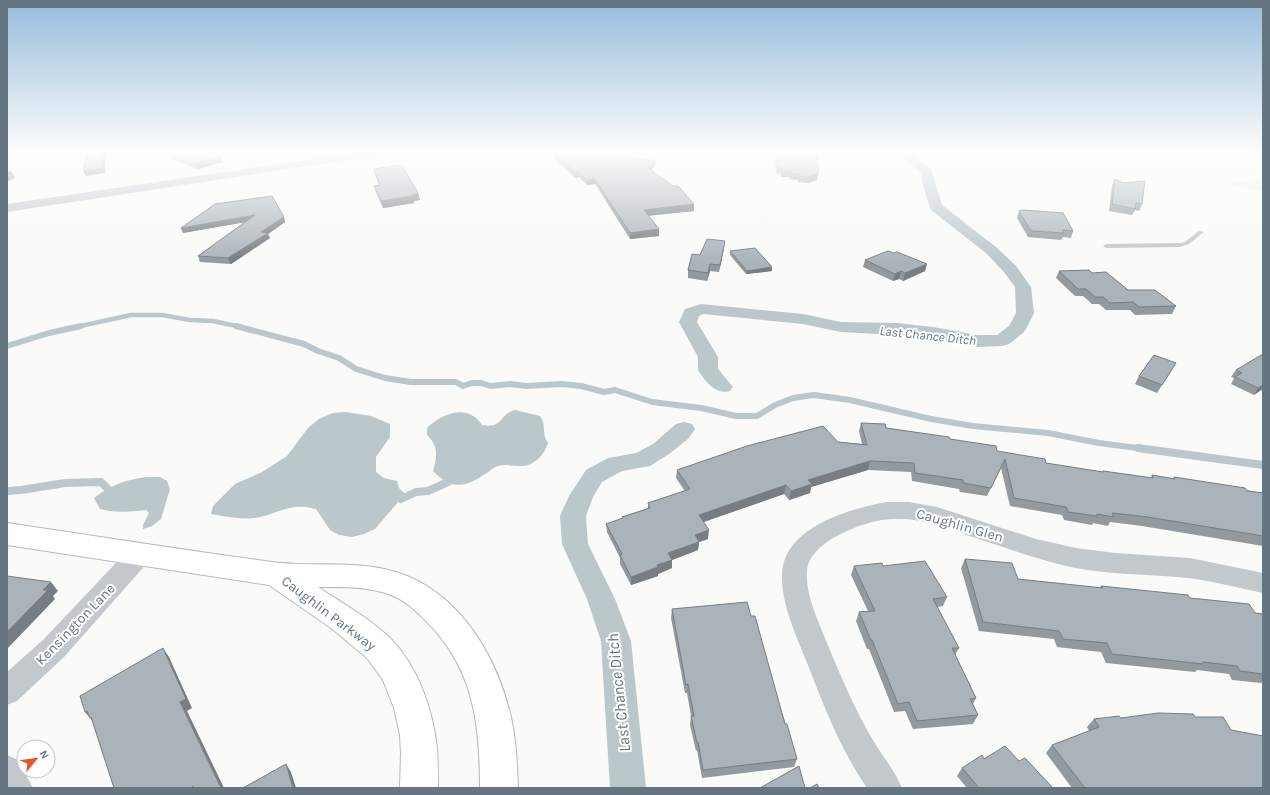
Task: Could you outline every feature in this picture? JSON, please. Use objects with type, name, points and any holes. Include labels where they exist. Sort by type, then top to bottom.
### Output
[{"type":"street","points":[[7,208],[134,189]]},
{"type":"street","name":"Caughlin Glen","points":[[886,788],[878,777],[844,718],[815,644],[796,589],[795,574],[798,559],[807,547],[819,536],[834,526],[856,517],[882,510],[914,512],[940,517],[1052,553],[1076,558],[1203,570],[1263,583]]},
{"type":"street","name":"Caughlin Parkway","points":[[7,534],[277,574],[343,575],[373,579],[396,584],[420,596],[444,616],[463,640],[480,669],[490,700],[497,733],[499,788]]},
{"type":"street","name":"Kensington Lane","points":[[7,692],[54,648],[140,554]]},
{"type":"street","name":"Caughlin Parkway","points":[[277,574],[359,632],[379,649],[393,667],[404,689],[413,718],[419,748],[419,788]]},
{"type":"street","points":[[7,771],[17,788]]},
{"type":"lane","points":[[1106,246],[1180,245],[1191,240],[1201,232]]},
{"type":"shaded area","points":[[1252,189],[1263,189],[1263,192]]},
{"type":"shaded area","points":[[515,410],[540,416],[542,420],[548,443],[542,455],[535,462],[522,466],[498,466],[475,480],[462,485],[456,485],[445,481],[433,471],[436,452],[434,443],[427,435],[427,428],[433,423],[447,415],[462,412],[470,414],[482,425],[489,426],[494,425],[510,412]]},
{"type":"shaded area","points":[[346,412],[371,416],[390,424],[390,437],[376,457],[376,472],[384,478],[397,481],[399,488],[405,494],[375,529],[352,537],[339,535],[330,530],[316,509],[306,507],[284,509],[255,518],[233,518],[211,514],[213,506],[235,484],[262,472],[287,456],[308,428],[319,419],[333,413]]},
{"type":"shaded area","points":[[146,477],[160,477],[167,481],[170,489],[161,519],[152,526],[143,529],[143,525],[149,513],[146,510],[123,512],[100,509],[94,498],[118,484]]},
{"type":"building","points":[[375,189],[416,189],[418,193],[412,195],[413,196],[381,201]]},
{"type":"building","points":[[601,189],[681,189],[694,204],[644,210],[659,229],[630,233]]},
{"type":"building","points":[[1114,189],[1144,189],[1142,204],[1136,203],[1135,209],[1112,204]]},
{"type":"building","points":[[272,196],[284,217],[261,232],[268,233],[228,258],[198,256],[255,215],[181,228],[215,204]]},
{"type":"building","points":[[1019,211],[1063,213],[1073,231],[1062,230],[1064,233],[1031,231]]},
{"type":"building","points":[[707,239],[725,241],[720,265],[710,264],[708,273],[688,270],[692,254],[700,255]]},
{"type":"building","points":[[755,248],[772,267],[747,271],[730,251]]},
{"type":"building","points":[[888,251],[894,253],[897,252],[927,264],[905,273],[901,271],[895,274],[865,260]]},
{"type":"building","points":[[1089,270],[1092,273],[1106,272],[1128,290],[1155,290],[1176,306],[1139,307],[1133,302],[1110,303],[1103,297],[1095,297],[1086,289],[1078,289],[1059,271]]},
{"type":"building","points":[[1263,354],[1263,385],[1258,388],[1235,377],[1242,373],[1236,370]]},
{"type":"building","points":[[1154,355],[1176,363],[1162,385],[1139,376]]},
{"type":"building","points":[[861,423],[885,424],[886,428],[949,437],[950,439],[996,446],[997,451],[1045,459],[1046,463],[1153,478],[1152,475],[1175,479],[1174,477],[1245,488],[1247,491],[1263,493],[1263,536],[1148,517],[1112,513],[1114,517],[1097,514],[1097,516],[1068,512],[1066,507],[1014,498],[1005,459],[991,488],[963,483],[963,480],[915,473],[914,463],[870,461],[808,480],[812,484],[791,491],[786,485],[699,515],[709,530],[695,535],[699,542],[668,553],[672,560],[631,577],[620,555],[622,554],[606,524],[650,508],[648,503],[690,489],[677,470],[747,446],[823,426],[838,442],[867,445]]},
{"type":"building","points":[[965,559],[1012,563],[1018,579],[1188,595],[1190,598],[1249,604],[1255,613],[1263,614],[1263,674],[1240,671],[1237,666],[1203,662],[1203,664],[1112,654],[1107,643],[1063,639],[1059,631],[983,622]]},
{"type":"building","points":[[925,561],[947,597],[933,599],[959,648],[952,648],[976,698],[970,699],[978,715],[917,721],[909,702],[898,704],[859,612],[875,611],[854,566],[882,563],[883,566]]},
{"type":"building","points":[[7,576],[51,582],[43,590],[48,590],[7,632]]},
{"type":"building","points":[[747,602],[751,616],[755,616],[785,724],[787,724],[797,759],[703,770],[691,716],[694,716],[688,684],[686,685],[672,609]]},
{"type":"building","points":[[163,648],[186,699],[180,702],[221,788],[194,788],[193,786],[191,788],[114,788],[91,717],[90,718],[87,711],[85,712],[80,696]]},
{"type":"building","points":[[1158,713],[1193,714],[1195,717],[1223,717],[1231,730],[1263,736],[1263,788],[1085,788],[1052,745],[1099,727],[1094,719],[1119,716],[1121,718]]},
{"type":"building","points":[[1005,746],[1019,761],[1025,758],[1053,788],[979,788],[962,768],[982,755],[984,759]]},
{"type":"building","points":[[286,764],[293,788],[243,788]]},
{"type":"building","points":[[799,766],[805,788],[760,788]]},
{"type":"building","points":[[817,784],[819,788],[810,788]]},
{"type":"waterway","name":"Last Chance Ditch","points":[[723,387],[708,370],[708,357],[688,322],[691,313],[701,309],[803,319],[841,327],[898,329],[933,333],[977,341],[1002,340],[1017,329],[1025,313],[1023,287],[1010,269],[991,250],[936,207],[930,189]]},
{"type":"waterway","points":[[76,327],[131,315],[162,315],[190,320],[213,321],[241,327]]},
{"type":"waterway","points":[[7,346],[49,333],[81,326]]},
{"type":"waterway","points":[[236,326],[304,344],[318,351],[339,358],[356,369],[385,378],[411,382],[456,382],[463,386],[472,383],[481,383],[491,386],[510,384],[526,386],[562,384],[581,386],[604,392],[615,390],[652,402],[701,408],[736,416],[757,416],[775,405],[793,398],[814,395],[850,400],[931,419],[973,426],[1048,433],[1099,443],[1145,449]]},
{"type":"waterway","name":"Last Chance Ditch","points":[[628,788],[616,641],[601,599],[575,544],[573,516],[581,496],[594,476],[616,464],[642,460],[661,449],[684,429]]},
{"type":"waterway","points":[[1138,448],[1263,465]]},
{"type":"waterway","points":[[7,491],[65,483],[101,482],[107,488]]},
{"type":"waterway","points":[[401,499],[416,492],[428,491],[448,482]]}]
